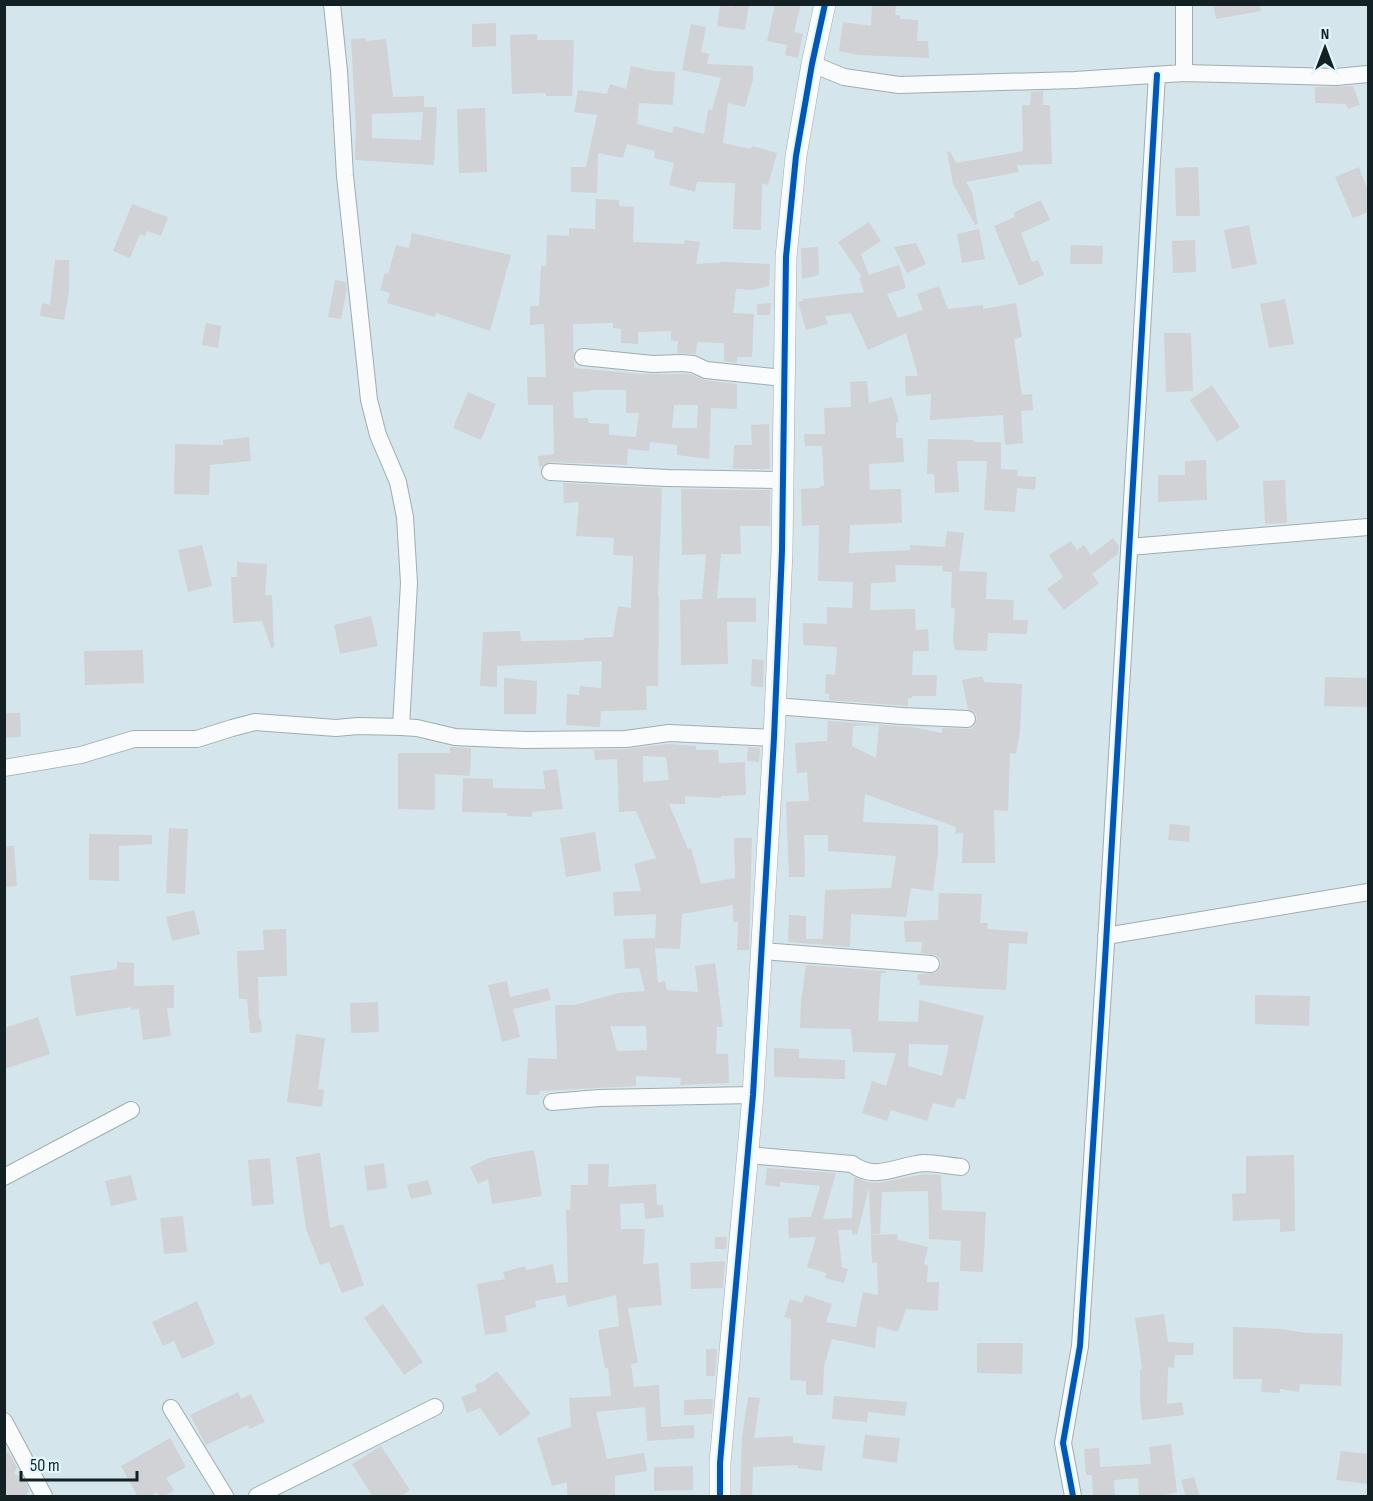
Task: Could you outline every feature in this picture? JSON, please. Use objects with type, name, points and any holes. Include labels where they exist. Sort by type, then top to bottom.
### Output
[{"type":"street","points":[[332,4],[339,71],[346,187],[369,400],[378,435],[398,482],[405,518],[409,583],[401,727]]},
{"type":"street","points":[[720,1497],[720,1463],[753,1095],[774,738],[786,257],[796,156],[825,4]]},
{"type":"street","points":[[1184,4],[1184,73]]},
{"type":"street","points":[[812,64],[844,77],[899,86],[1184,73],[1336,77],[1368,75]]},
{"type":"street","points":[[1073,1497],[1063,1443],[1080,1346],[1157,75]]},
{"type":"street","points":[[583,357],[652,364],[693,364],[706,370],[783,378]]},
{"type":"street","points":[[550,472],[667,478],[782,480]]},
{"type":"street","points":[[1129,547],[1368,527]]},
{"type":"street","points":[[775,706],[967,719]]},
{"type":"street","points":[[4,768],[81,755],[135,739],[197,740],[255,723],[336,728],[401,727],[455,737],[524,740],[626,739],[669,733],[774,738]]},
{"type":"street","points":[[1106,936],[1368,892]]},
{"type":"street","points":[[762,951],[931,964]]},
{"type":"street","points":[[552,1102],[599,1098],[753,1095]]},
{"type":"street","points":[[4,1177],[131,1110]]},
{"type":"street","points":[[748,1155],[852,1164],[860,1170],[873,1173],[906,1165],[927,1163],[961,1167]]},
{"type":"street","points":[[257,1497],[435,1407]]},
{"type":"street","points":[[171,1408],[225,1497]]},
{"type":"street","points":[[4,1422],[44,1497]]},
{"type":"building","points":[[733,4],[749,4],[745,30],[717,26],[720,5],[733,7]]},
{"type":"building","points":[[775,4],[801,4],[794,32],[803,34],[798,58],[785,55],[787,45],[767,41]]},
{"type":"building","points":[[872,4],[896,4],[895,15],[900,15],[900,19],[918,20],[917,41],[928,41],[929,58],[858,55],[839,51],[843,22],[871,26]]},
{"type":"building","points":[[1213,4],[1260,4],[1261,11],[1216,19]]},
{"type":"building","points":[[496,23],[496,46],[472,47],[472,24]]},
{"type":"building","points":[[691,24],[706,27],[701,52],[709,54],[707,64],[753,66],[753,80],[745,107],[728,103],[723,143],[751,149],[752,146],[777,153],[768,185],[762,183],[761,230],[733,229],[735,183],[697,182],[695,192],[669,185],[674,163],[654,158],[655,151],[627,144],[623,158],[598,153],[597,193],[571,192],[571,167],[586,167],[597,115],[574,112],[578,90],[607,94],[610,84],[626,89],[631,66],[654,71],[675,72],[673,105],[639,103],[637,124],[672,133],[674,126],[704,134],[708,110],[712,110],[721,78],[682,70]]},
{"type":"building","points":[[537,34],[537,40],[574,40],[572,96],[546,96],[546,93],[512,94],[510,35]]},
{"type":"building","points":[[366,38],[366,41],[386,39],[393,97],[424,96],[424,107],[437,107],[434,165],[355,160],[356,128],[351,39]],"holes":[[[423,112],[421,140],[372,138],[372,114]]]},
{"type":"building","points":[[1353,86],[1360,105],[1348,109],[1346,104],[1315,103],[1315,87]]},
{"type":"building","points":[[1043,91],[1043,105],[1050,105],[1052,164],[1017,165],[1019,172],[966,182],[972,192],[978,224],[975,225],[953,184],[947,152],[950,151],[956,163],[1023,151],[1022,105],[1030,105],[1031,92]]},
{"type":"building","points":[[485,108],[487,172],[459,173],[457,109]]},
{"type":"building","points":[[1198,167],[1200,216],[1176,216],[1175,168]]},
{"type":"building","points":[[1359,167],[1368,191],[1368,212],[1353,218],[1335,177]]},
{"type":"building","points":[[596,199],[619,200],[619,206],[634,207],[633,242],[684,244],[685,240],[700,242],[696,264],[726,262],[770,264],[769,286],[753,290],[736,289],[733,313],[754,314],[752,357],[737,357],[737,363],[724,361],[724,343],[697,342],[696,354],[677,353],[678,341],[671,341],[671,331],[638,332],[638,344],[621,343],[621,329],[613,328],[613,323],[573,324],[574,368],[642,374],[690,374],[705,380],[737,384],[737,409],[711,408],[709,459],[677,455],[677,445],[650,442],[649,451],[628,449],[627,465],[551,462],[539,467],[538,456],[554,454],[553,405],[528,405],[527,377],[546,377],[544,324],[530,325],[530,306],[539,306],[541,266],[546,266],[547,235],[569,236],[569,228],[595,229]],"holes":[[[626,390],[626,413],[639,413],[636,437],[609,435],[609,424],[589,423],[588,418],[574,418],[573,392]],[[674,405],[698,405],[697,428],[672,428]]]},
{"type":"building","points":[[1041,200],[1050,220],[1021,233],[1032,262],[1038,260],[1044,275],[1019,286],[994,226],[1015,217],[1013,213]]},
{"type":"building","points":[[132,204],[168,217],[161,236],[147,231],[145,236],[140,234],[130,258],[113,251]]},
{"type":"building","points":[[869,222],[881,241],[861,254],[869,275],[899,265],[906,288],[887,294],[898,318],[923,310],[917,294],[939,286],[948,309],[983,305],[983,309],[1016,303],[1022,337],[1014,339],[1022,395],[1032,394],[1033,410],[1021,411],[1023,443],[1005,445],[1003,415],[930,420],[931,394],[906,396],[905,376],[918,376],[906,333],[868,350],[851,313],[825,316],[828,324],[806,330],[798,302],[803,299],[864,292],[859,278],[862,277],[838,242]]},
{"type":"building","points":[[1249,225],[1257,264],[1232,269],[1224,230]]},
{"type":"building","points":[[979,229],[985,259],[962,263],[957,234]]},
{"type":"building","points":[[412,233],[511,255],[490,331],[436,313],[435,317],[387,303],[390,293],[380,290],[385,273],[388,274],[396,245],[409,248]]},
{"type":"building","points":[[1195,240],[1196,272],[1173,273],[1172,241]]},
{"type":"building","points":[[916,243],[926,264],[907,273],[894,247]]},
{"type":"building","points":[[1071,245],[1103,246],[1102,264],[1070,264]]},
{"type":"building","points":[[818,247],[819,275],[802,279],[801,248]]},
{"type":"building","points":[[55,260],[69,260],[69,292],[64,320],[40,316],[42,303],[50,305]]},
{"type":"building","points":[[335,280],[346,282],[347,289],[341,319],[328,317]]},
{"type":"building","points":[[1285,299],[1294,344],[1269,348],[1260,304]]},
{"type":"building","points":[[771,303],[770,315],[757,315],[757,304]]},
{"type":"building","points":[[206,323],[221,326],[218,348],[202,345]]},
{"type":"building","points":[[1164,333],[1191,333],[1193,391],[1166,392]]},
{"type":"building","points":[[867,381],[869,403],[892,397],[899,422],[896,423],[896,438],[903,438],[904,462],[869,464],[870,490],[901,489],[902,523],[850,525],[849,553],[910,550],[910,545],[945,547],[947,531],[964,533],[959,571],[987,572],[986,599],[1014,600],[1013,620],[1028,620],[1027,634],[988,633],[987,651],[955,650],[953,641],[955,608],[951,608],[952,572],[942,571],[943,566],[895,565],[896,582],[871,583],[870,610],[915,609],[916,630],[928,629],[929,651],[913,651],[912,675],[937,675],[936,696],[912,696],[908,698],[908,706],[829,700],[829,694],[825,694],[826,674],[835,675],[837,647],[803,645],[803,623],[827,624],[827,607],[852,608],[853,582],[818,581],[819,525],[802,526],[801,489],[824,486],[822,446],[805,446],[804,434],[825,434],[824,408],[851,407],[850,382]]},
{"type":"building","points":[[1212,385],[1240,427],[1217,442],[1190,400]]},
{"type":"building","points":[[468,392],[496,404],[481,440],[453,428]]},
{"type":"building","points":[[769,424],[770,469],[733,469],[734,445],[752,445],[751,425]]},
{"type":"building","points":[[249,437],[251,461],[210,465],[209,495],[174,494],[175,444],[223,445],[223,440]]},
{"type":"building","points":[[928,439],[1001,442],[1001,469],[1018,470],[1017,476],[1036,477],[1035,490],[1017,488],[1015,512],[984,510],[987,461],[957,461],[959,492],[935,493],[934,474],[927,474]]},
{"type":"building","points":[[1206,460],[1207,500],[1158,502],[1158,475],[1185,475],[1185,461]]},
{"type":"building","points":[[1285,480],[1287,523],[1265,524],[1263,481]]},
{"type":"building","points":[[563,483],[662,488],[658,686],[646,686],[647,710],[601,711],[600,727],[566,725],[567,694],[579,695],[580,686],[601,688],[602,661],[497,666],[497,687],[480,686],[483,632],[520,631],[521,641],[613,637],[618,606],[631,608],[633,556],[613,555],[614,538],[576,536],[579,502],[564,503]]},
{"type":"building","points":[[681,489],[770,490],[770,526],[740,526],[741,554],[721,554],[717,598],[756,598],[756,622],[727,622],[728,664],[681,665],[680,600],[702,599],[706,554],[682,555]]},
{"type":"building","points":[[1113,538],[1119,546],[1118,554],[1092,574],[1099,583],[1064,610],[1047,589],[1063,577],[1049,555],[1071,541],[1077,550],[1084,545],[1091,555]]},
{"type":"building","points":[[202,545],[212,586],[188,592],[178,550]]},
{"type":"building","points":[[237,562],[267,564],[265,595],[272,595],[274,647],[271,648],[262,621],[233,623],[231,577],[237,577]]},
{"type":"building","points":[[371,616],[378,646],[340,654],[334,625]]},
{"type":"building","points":[[143,650],[144,683],[85,685],[84,651]]},
{"type":"building","points":[[752,659],[764,660],[763,687],[751,686]]},
{"type":"building","points":[[982,676],[984,682],[1022,684],[1020,732],[1016,754],[1010,753],[1008,811],[994,810],[995,863],[962,863],[963,833],[955,834],[956,827],[865,794],[863,822],[938,825],[938,852],[933,891],[911,888],[906,917],[851,914],[850,947],[788,942],[789,915],[806,916],[806,939],[823,939],[825,890],[891,888],[896,856],[828,851],[828,835],[804,835],[805,877],[789,877],[786,802],[809,801],[807,772],[797,773],[795,743],[827,741],[828,721],[912,727],[942,733],[942,728],[971,729],[977,719],[976,714],[968,709],[962,680]],"holes":[[[879,725],[876,758],[852,746],[853,726]]]},
{"type":"building","points":[[1325,677],[1368,678],[1368,707],[1324,706]]},
{"type":"building","points":[[504,678],[537,681],[536,714],[504,714]]},
{"type":"building","points":[[4,713],[20,713],[21,737],[4,738]]},
{"type":"building","points":[[669,744],[696,746],[696,750],[718,750],[719,763],[745,762],[746,795],[721,796],[721,798],[685,796],[685,804],[669,804],[688,849],[691,848],[701,884],[735,878],[734,838],[752,838],[749,950],[737,950],[738,922],[733,922],[733,905],[682,914],[680,949],[655,948],[658,983],[665,981],[667,990],[698,992],[695,966],[715,963],[723,1027],[717,1027],[716,1054],[728,1054],[729,1083],[680,1085],[681,1078],[636,1076],[636,1086],[540,1091],[539,1095],[526,1095],[528,1058],[557,1059],[555,1005],[575,1005],[618,993],[645,991],[639,968],[625,969],[623,939],[655,938],[655,942],[656,914],[614,916],[613,892],[641,891],[634,864],[656,858],[636,811],[619,812],[617,759],[595,760],[594,750]],"holes":[[[643,756],[666,757],[669,780],[643,782]],[[610,1026],[646,1026],[647,1050],[617,1051]]]},
{"type":"building","points":[[450,747],[471,748],[470,776],[435,774],[435,810],[398,809],[398,753],[450,753]]},
{"type":"building","points":[[748,747],[760,748],[759,762],[747,761]]},
{"type":"building","points":[[557,769],[563,809],[532,812],[532,817],[507,816],[507,813],[462,812],[463,778],[493,779],[493,788],[545,789],[543,771]]},
{"type":"building","points":[[1170,824],[1190,826],[1189,842],[1168,840]]},
{"type":"building","points":[[169,828],[188,829],[185,894],[166,893]]},
{"type":"building","points":[[595,832],[601,871],[566,877],[560,838]]},
{"type":"building","points":[[89,834],[152,835],[152,844],[119,846],[119,881],[89,880]]},
{"type":"building","points":[[4,846],[14,846],[17,886],[4,887]]},
{"type":"building","points":[[939,893],[982,894],[980,923],[988,923],[987,929],[1028,932],[1027,944],[1009,943],[1006,990],[919,985],[918,974],[936,973],[941,960],[936,955],[921,953],[922,942],[905,942],[904,921],[938,920]]},
{"type":"building","points":[[194,910],[200,934],[172,941],[166,917]]},
{"type":"building","points":[[286,929],[287,976],[258,977],[259,1020],[261,1019],[262,1032],[250,1033],[247,999],[239,999],[237,951],[264,950],[263,930]]},
{"type":"building","points":[[117,962],[134,963],[134,986],[174,985],[174,1008],[167,1008],[171,1036],[143,1040],[139,1009],[131,1010],[131,1007],[76,1016],[70,976],[117,969]]},
{"type":"building","points":[[806,965],[886,971],[886,973],[881,973],[878,1021],[918,1022],[919,1000],[984,1016],[965,1100],[957,1098],[954,1108],[933,1103],[927,1121],[891,1110],[887,1121],[862,1113],[872,1081],[886,1086],[896,1053],[853,1052],[851,1029],[800,1028]],"holes":[[[909,1044],[949,1045],[942,1076],[908,1066]]]},
{"type":"building","points":[[507,981],[510,997],[548,988],[551,1000],[513,1009],[520,1037],[502,1042],[488,985]]},
{"type":"building","points":[[1255,995],[1310,996],[1309,1026],[1255,1024]]},
{"type":"building","points":[[378,1002],[379,1032],[351,1033],[350,1003]]},
{"type":"building","points":[[38,1017],[50,1054],[4,1069],[4,1028]]},
{"type":"building","points":[[296,1034],[325,1038],[318,1089],[324,1090],[322,1107],[287,1102]]},
{"type":"building","points":[[774,1048],[799,1049],[799,1058],[845,1060],[845,1079],[774,1077]]},
{"type":"building","points":[[534,1150],[542,1196],[492,1204],[488,1179],[478,1184],[470,1167],[489,1158]]},
{"type":"building","points":[[320,1153],[330,1228],[343,1224],[364,1285],[342,1293],[329,1262],[320,1265],[306,1229],[296,1157]]},
{"type":"building","points":[[1294,1155],[1295,1231],[1280,1232],[1280,1219],[1233,1221],[1232,1194],[1246,1193],[1246,1156]]},
{"type":"building","points":[[270,1158],[274,1204],[252,1206],[248,1160]]},
{"type":"building","points":[[384,1163],[387,1188],[367,1191],[364,1166]]},
{"type":"building","points":[[588,1164],[609,1164],[608,1187],[656,1184],[657,1205],[663,1205],[664,1217],[645,1219],[644,1203],[620,1204],[621,1229],[645,1229],[643,1264],[658,1263],[662,1305],[628,1308],[638,1363],[631,1364],[634,1387],[659,1385],[661,1427],[694,1425],[694,1438],[647,1441],[645,1407],[596,1412],[607,1459],[644,1453],[647,1471],[615,1476],[615,1497],[567,1497],[567,1482],[552,1486],[537,1438],[571,1427],[569,1398],[611,1396],[608,1368],[605,1368],[598,1330],[619,1326],[616,1295],[568,1307],[565,1295],[535,1301],[536,1307],[505,1316],[507,1332],[485,1335],[477,1284],[505,1279],[503,1272],[525,1266],[526,1270],[553,1264],[556,1283],[568,1282],[566,1210],[570,1210],[571,1185],[588,1185]]},
{"type":"building","points":[[767,1168],[836,1173],[823,1219],[852,1218],[854,1177],[878,1183],[925,1174],[941,1175],[942,1210],[986,1212],[983,1272],[960,1271],[961,1241],[929,1239],[928,1191],[882,1192],[880,1234],[871,1234],[869,1188],[857,1235],[852,1234],[852,1230],[838,1230],[842,1267],[848,1269],[844,1283],[825,1278],[826,1273],[807,1267],[816,1237],[789,1238],[788,1218],[811,1217],[820,1186],[780,1182],[780,1187],[765,1185]]},
{"type":"building","points":[[131,1175],[137,1200],[111,1206],[105,1181]]},
{"type":"building","points":[[428,1180],[432,1194],[411,1199],[407,1185]]},
{"type":"building","points":[[183,1216],[187,1252],[164,1254],[160,1218]]},
{"type":"building","points":[[897,1234],[898,1240],[928,1247],[924,1264],[928,1265],[927,1282],[939,1282],[938,1311],[906,1309],[898,1332],[877,1326],[875,1348],[832,1339],[824,1366],[823,1395],[806,1395],[806,1381],[790,1380],[791,1319],[784,1317],[790,1299],[802,1303],[805,1295],[832,1304],[826,1322],[856,1327],[863,1292],[878,1295],[877,1262],[872,1263],[871,1235]]},
{"type":"building","points":[[715,1237],[727,1237],[726,1249],[715,1249]]},
{"type":"building","points":[[725,1261],[723,1288],[691,1289],[690,1263]]},
{"type":"building","points":[[197,1301],[215,1344],[182,1359],[174,1341],[163,1346],[152,1322]]},
{"type":"building","points":[[383,1304],[423,1362],[404,1375],[364,1318]]},
{"type":"building","points":[[1164,1314],[1168,1342],[1194,1343],[1193,1355],[1175,1355],[1174,1368],[1168,1367],[1167,1404],[1182,1402],[1184,1415],[1142,1420],[1140,1369],[1142,1369],[1135,1318]]},
{"type":"building","points":[[1233,1327],[1343,1334],[1341,1386],[1300,1384],[1299,1392],[1280,1389],[1280,1393],[1261,1392],[1262,1379],[1233,1379]]},
{"type":"building","points":[[977,1343],[1023,1343],[1022,1374],[977,1373]]},
{"type":"building","points":[[706,1349],[717,1349],[715,1376],[706,1376]]},
{"type":"building","points":[[497,1371],[531,1414],[500,1436],[480,1408],[467,1413],[461,1397],[477,1391],[475,1385]]},
{"type":"building","points":[[238,1392],[241,1399],[251,1394],[265,1422],[249,1429],[248,1425],[206,1445],[190,1415]]},
{"type":"building","points":[[834,1396],[907,1402],[905,1416],[868,1412],[867,1422],[832,1419]]},
{"type":"building","points":[[748,1397],[760,1398],[754,1438],[793,1436],[793,1443],[825,1446],[822,1471],[798,1468],[798,1465],[753,1467],[752,1497],[740,1497],[742,1437]]},
{"type":"building","points":[[713,1399],[712,1414],[684,1415],[684,1400]]},
{"type":"building","points":[[865,1435],[900,1438],[897,1463],[862,1458]]},
{"type":"building","points":[[170,1438],[186,1467],[166,1478],[174,1490],[163,1497],[160,1497],[157,1492],[149,1497],[138,1497],[121,1466]]},
{"type":"building","points":[[1171,1444],[1177,1492],[1157,1497],[1139,1497],[1138,1478],[1114,1480],[1115,1497],[1093,1497],[1092,1475],[1086,1475],[1084,1449],[1099,1448],[1100,1467],[1151,1464],[1149,1447]]},
{"type":"building","points":[[381,1446],[410,1490],[400,1497],[373,1497],[352,1464]]},
{"type":"building","points":[[1341,1451],[1368,1454],[1368,1484],[1336,1480]]},
{"type":"building","points":[[4,1452],[9,1453],[17,1467],[14,1474],[23,1478],[29,1490],[26,1497],[4,1497]]},
{"type":"building","points":[[693,1466],[693,1490],[654,1491],[654,1467]]},
{"type":"building","points":[[1194,1477],[1200,1497],[1186,1497],[1181,1480]]},
{"type":"cycle path","points":[[720,1496],[720,1463],[753,1095],[774,738],[782,551],[786,257],[796,156],[825,4]]},
{"type":"cycle path","points":[[1073,1496],[1063,1443],[1080,1346],[1157,75]]}]
